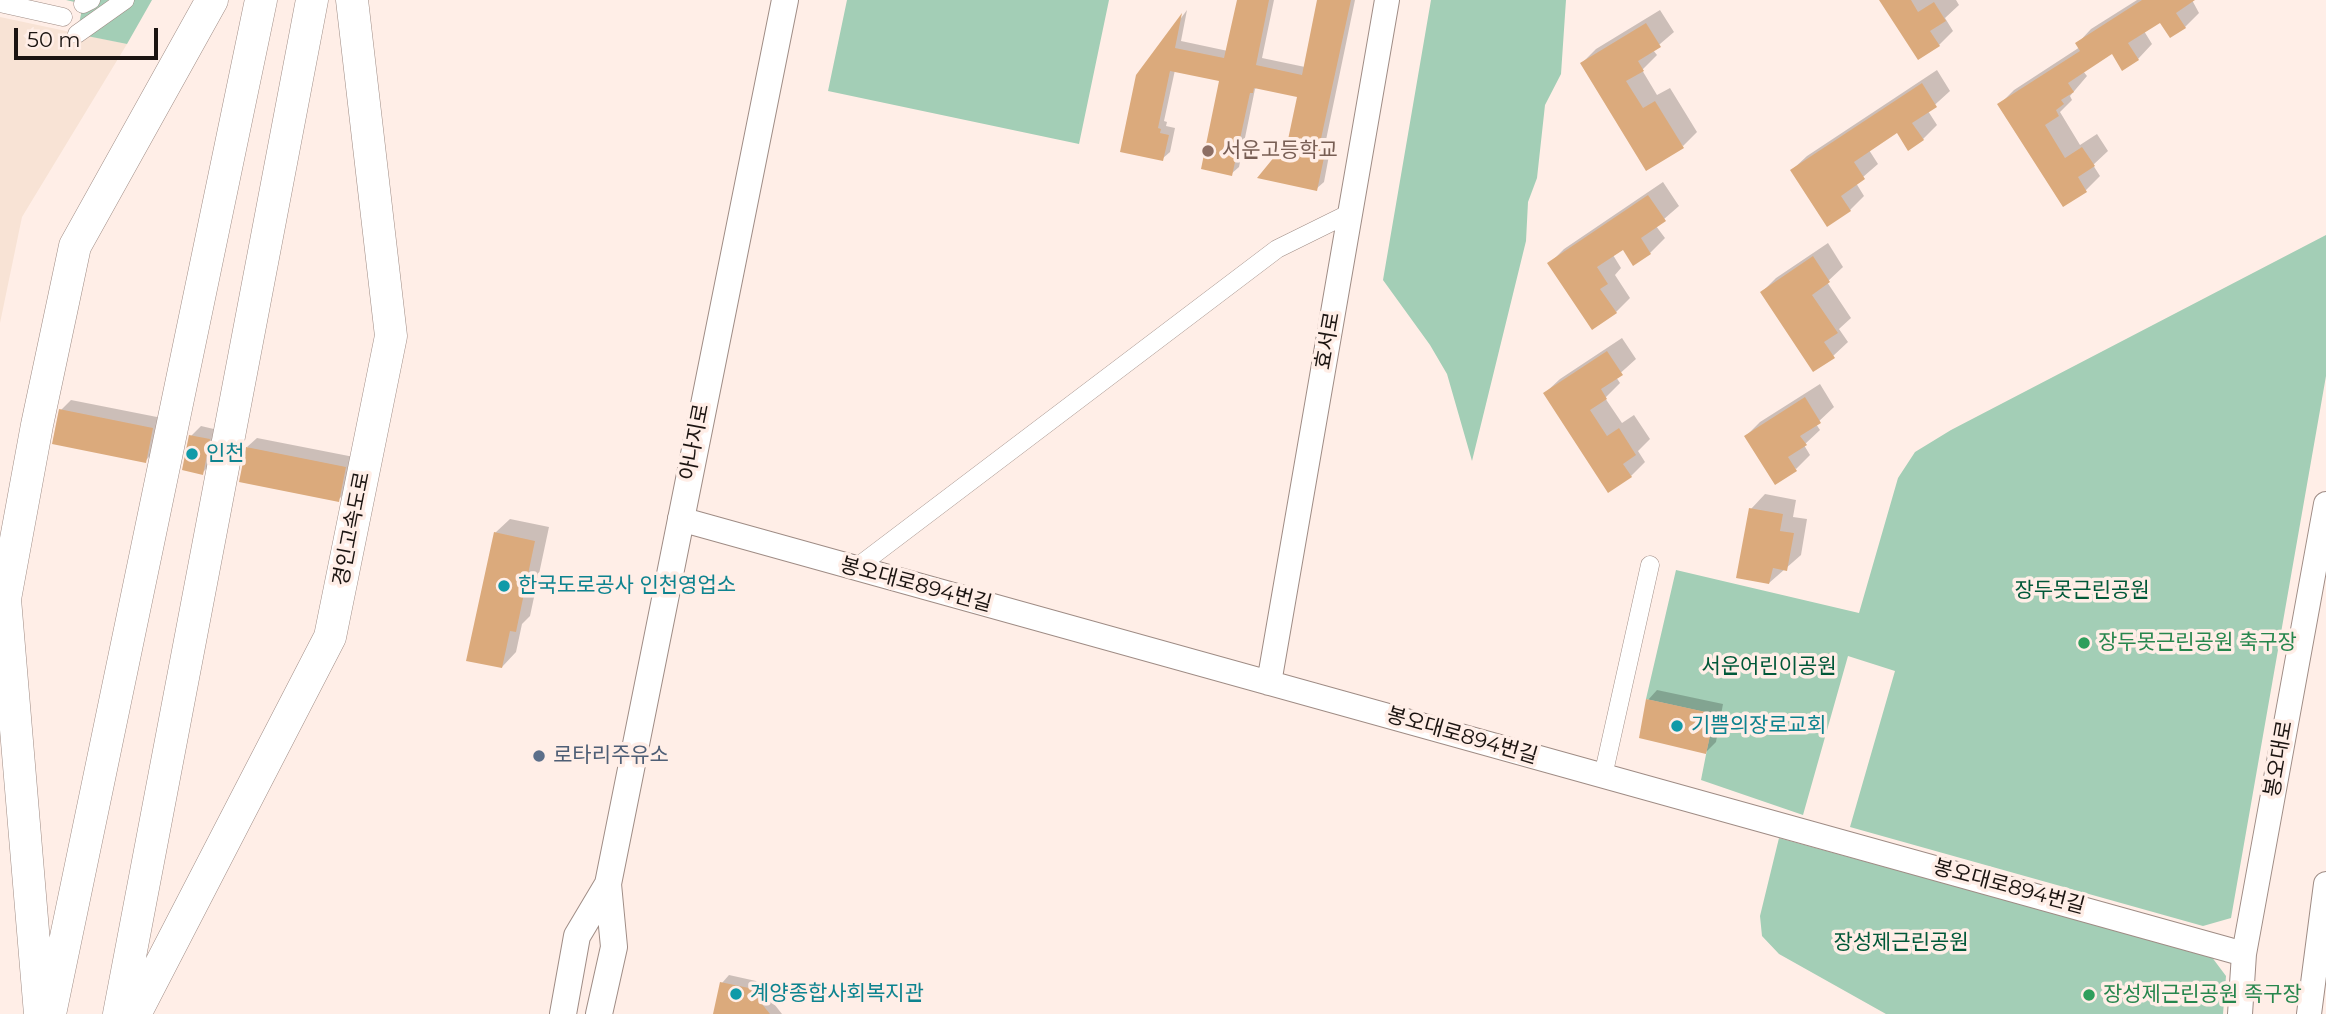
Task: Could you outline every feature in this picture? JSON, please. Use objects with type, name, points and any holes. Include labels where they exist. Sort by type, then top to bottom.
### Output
[{"type":"highway","points":[[40,1014],[5,599],[37,425],[75,246],[212,0]]},
{"type":"highway","points":[[50,1014],[261,0]]},
{"type":"highway","points":[[119,1014],[312,0]]},
{"type":"highway","name":"경인고속도로","points":[[135,1014],[330,637],[391,336],[352,0]]},
{"type":"main road","name":"아나지로","points":[[599,1014],[614,947],[608,884],[785,0]]},
{"type":"main road","name":"아나지로","points":[[563,1014],[577,936],[608,884]]},
{"type":"street","points":[[77,34],[125,0]]},
{"type":"street","name":"효서로","points":[[1269,683],[1387,0]]},
{"type":"street","points":[[0,3],[63,17]]},
{"type":"street","points":[[856,568],[1277,249],[1350,213]]},
{"type":"street","name":"봉오대로","points":[[2240,1014],[2244,954],[2326,504]]},
{"type":"street","name":"봉오대로894번길","points":[[680,519],[2244,954]]},
{"type":"street","points":[[1603,776],[1650,565]]},
{"type":"street","points":[[2309,1014],[2326,884]]},
{"type":"shaded area","points":[[0,17],[127,44],[22,217],[0,323]]},
{"type":"green space","points":[[66,0],[152,0],[127,44],[77,34],[83,4]]},
{"type":"green space","points":[[847,0],[1109,0],[1079,144],[828,91]]},
{"type":"green space","points":[[1431,0],[1566,0],[1561,74],[1545,105],[1537,178],[1528,202],[1526,241],[1472,461],[1447,374],[1430,345],[1383,280]]},
{"type":"green space","name":"장두못근린공원","points":[[2326,235],[2326,376],[2231,918],[2203,926],[1850,827],[1895,671],[1848,656],[1803,815],[1701,780],[1714,714],[1646,699],[1676,570],[1859,613],[1898,478],[1915,452],[1951,430]]},
{"type":"green space","name":"장성제근린공원","points":[[1779,838],[2211,956],[2226,976],[2223,1014],[1886,1014],[1779,954],[1762,936],[1760,916]]},
{"type":"building","points":[[1237,0],[1269,0],[1256,65],[1302,75],[1317,0],[1351,0],[1319,148],[1325,153],[1317,191],[1257,178],[1275,156],[1286,149],[1297,97],[1254,88],[1253,93],[1250,93],[1232,176],[1201,169],[1219,81],[1170,71],[1158,128],[1161,129],[1160,133],[1169,135],[1163,161],[1120,152],[1136,75],[1182,13],[1175,48],[1224,58]]},
{"type":"building","points":[[1879,0],[1911,0],[1918,12],[1934,2],[1946,21],[1930,31],[1940,46],[1918,60]]},
{"type":"building","points":[[2142,0],[2195,0],[2176,13],[2186,28],[2170,38],[2160,23],[2128,43],[2139,60],[2122,71],[2112,54],[2068,83],[2074,92],[2061,100],[2064,104],[2056,110],[2059,116],[2045,125],[2065,158],[2082,147],[2095,166],[2078,177],[2087,192],[2063,207],[1997,104],[2080,51],[2075,43]]},
{"type":"building","points":[[1646,23],[1661,47],[1638,61],[1644,71],[1626,81],[1643,108],[1655,101],[1684,148],[1646,171],[1580,63]]},
{"type":"building","points":[[1922,83],[1937,107],[1912,123],[1924,140],[1908,151],[1897,133],[1854,162],[1865,179],[1841,196],[1851,211],[1827,227],[1790,170]]},
{"type":"building","points":[[1648,195],[1666,221],[1641,238],[1651,254],[1633,266],[1623,250],[1597,267],[1608,284],[1600,289],[1617,313],[1592,330],[1547,263]]},
{"type":"building","points":[[1813,256],[1830,282],[1812,295],[1838,333],[1824,342],[1835,358],[1813,372],[1760,292]]},
{"type":"building","points":[[1607,351],[1623,375],[1601,389],[1607,399],[1590,410],[1607,436],[1619,428],[1636,455],[1623,464],[1632,477],[1608,493],[1543,393]]},
{"type":"building","points":[[1805,397],[1821,423],[1800,436],[1807,445],[1788,457],[1797,471],[1775,485],[1744,436]]},
{"type":"building","points":[[59,409],[153,428],[146,463],[52,444]]},
{"type":"building","points":[[189,435],[210,439],[203,475],[182,470]]},
{"type":"building","points":[[246,447],[346,467],[339,502],[239,482]]},
{"type":"building","points":[[1749,508],[1783,514],[1780,531],[1794,533],[1787,571],[1773,568],[1769,584],[1736,578]]},
{"type":"building","name":"한국도로공사 인천영업소","points":[[494,532],[535,541],[516,632],[510,631],[502,668],[466,661]]},
{"type":"building","name":"기쁨의장로교회","points":[[1646,699],[1715,714],[1706,754],[1639,738]]},
{"type":"building","name":"계양종합사회복지관","points":[[720,982],[749,988],[770,1014],[713,1014]]},
{"type":"place","name":"서운고등학교","points":[[1208,151]]},
{"type":"place","name":"인천","points":[[192,454]]},
{"type":"place","name":"한국도로공사 인천영업소","points":[[504,586]]},
{"type":"place","name":"장두못근린공원 축구장","points":[[2084,643]]},
{"type":"place","name":"기쁨의장로교회","points":[[1677,726]]},
{"type":"place","name":"로타리주유소","points":[[539,756]]},
{"type":"place","name":"계양종합사회복지관","points":[[736,994]]},
{"type":"place","name":"장성제근린공원 족구장","points":[[2089,995]]},
{"type":"park label","name":"서운어린이공원","points":[[1769,667]]}]
